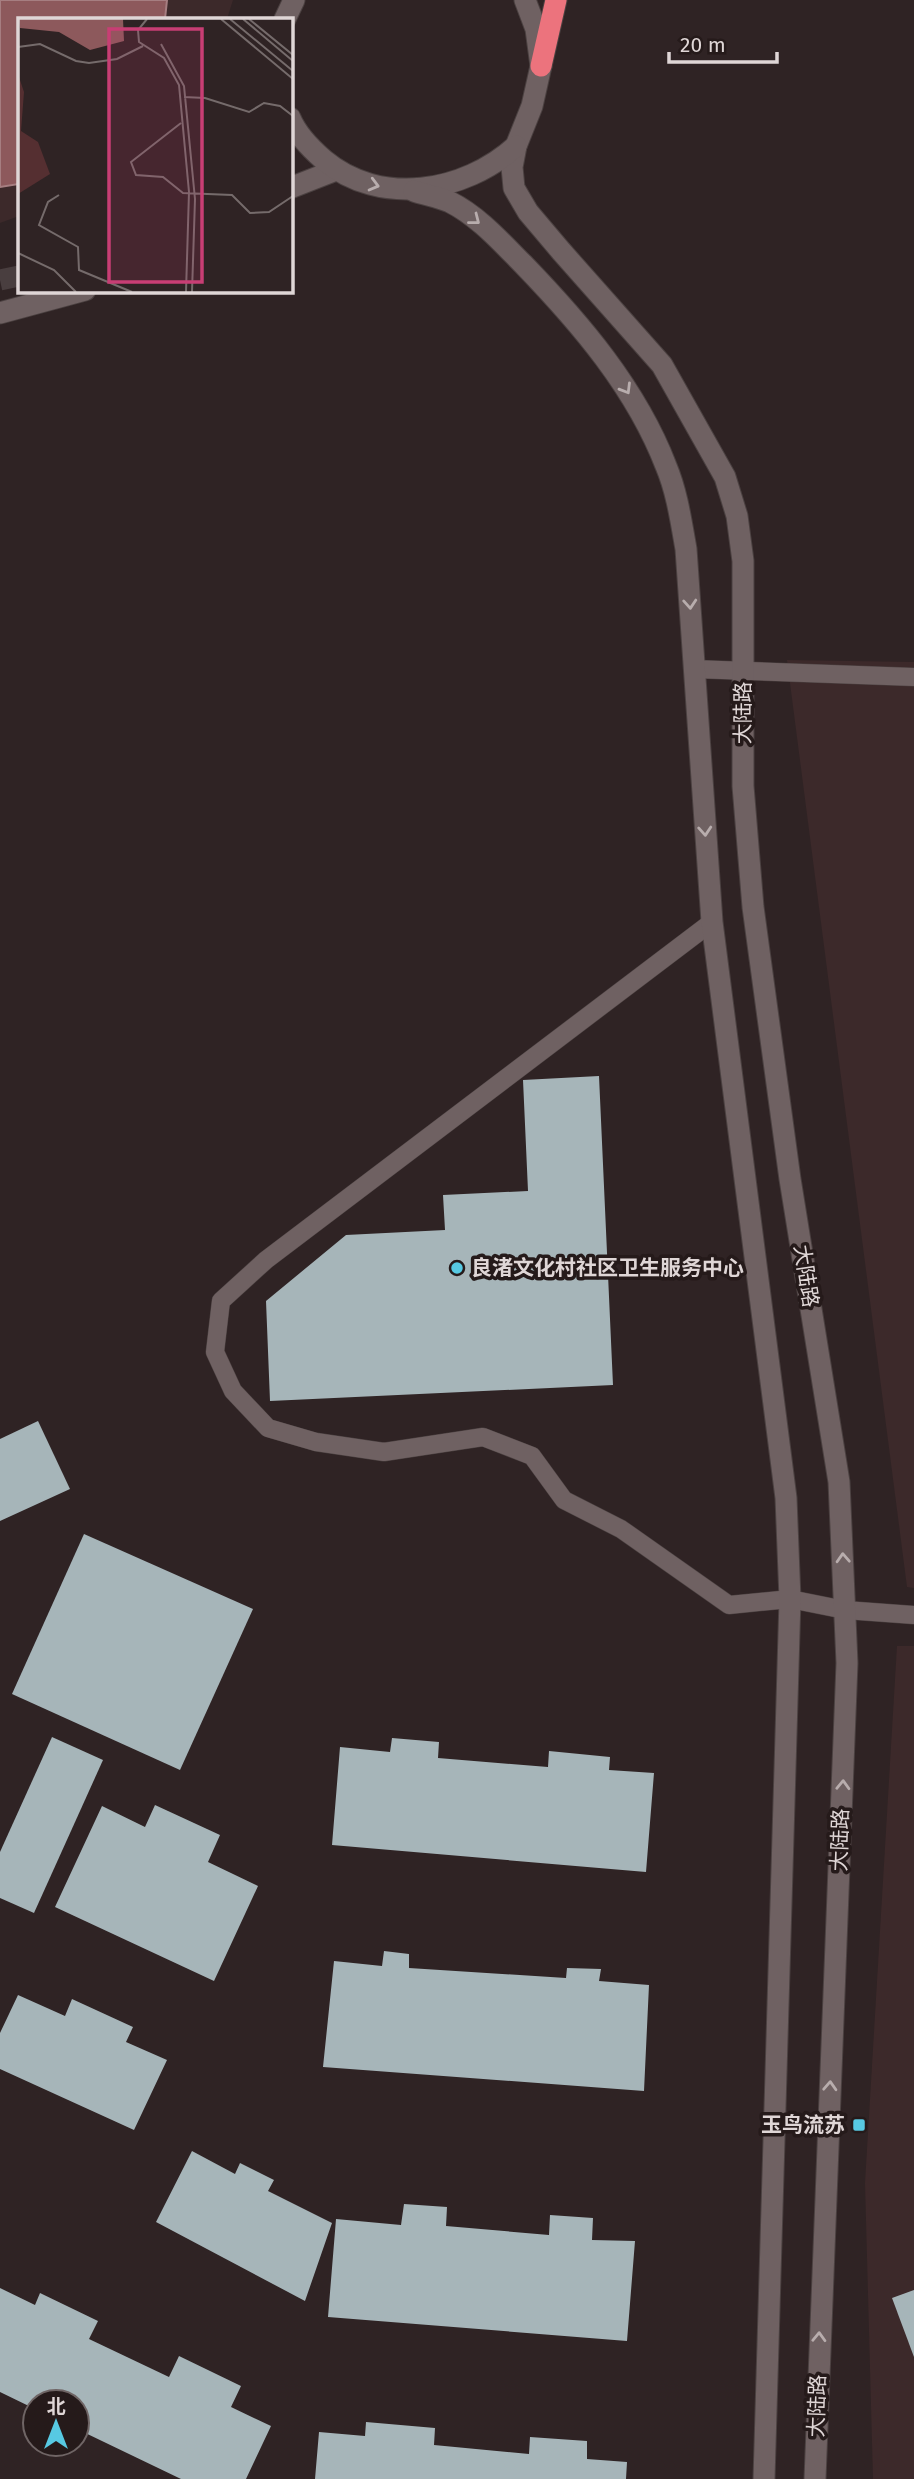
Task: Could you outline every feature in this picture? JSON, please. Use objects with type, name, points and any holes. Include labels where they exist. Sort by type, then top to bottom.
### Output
[{"type":"highway","points":[[541,66],[556,0]]},
{"type":"main road","points":[[285,18],[294,0]]},
{"type":"main road","points":[[414,191],[469,177],[496,164],[516,146],[532,106],[541,66],[536,29],[525,0]]},
{"type":"main road","points":[[292,121],[309,147],[336,170],[373,187],[414,191],[450,202],[503,243],[587,334],[621,381],[666,466],[678,504],[685,548],[712,922],[783,1472],[790,1599],[764,2479]]},
{"type":"main road","name":"大陆路","points":[[516,146],[512,167],[514,188],[528,212],[662,365],[725,477],[737,516],[743,561],[743,786],[753,906],[790,1179],[839,1482],[845,1609],[846,1704],[815,2479]]},
{"type":"main road","points":[[292,187],[336,170]]},
{"type":"main road","points":[[0,313],[78,292]]},
{"type":"lane","points":[[693,669],[914,677]]},
{"type":"lane","points":[[712,922],[266,1261],[221,1301],[215,1352],[233,1391],[268,1428],[316,1442],[384,1452],[483,1437],[532,1456],[564,1500],[621,1530],[729,1605],[790,1599],[845,1609],[914,1615]]},
{"type":"shaded area","points":[[0,0],[233,0],[227,18],[18,18],[18,216],[0,223]]},
{"type":"shaded area","points":[[0,0],[167,0],[165,18],[18,18],[18,184],[0,187]]},
{"type":"shaded area","points":[[787,660],[914,662],[914,1588],[907,1587]]},
{"type":"shaded area","points":[[897,1646],[914,1646],[914,2479],[873,2479],[865,2183]]},
{"type":"building","name":"良渚文化村社区卫生服务中心","points":[[599,1076],[613,1385],[270,1401],[266,1301],[346,1235],[445,1230],[443,1195],[528,1191],[523,1080]]},
{"type":"building","points":[[38,1421],[70,1489],[0,1521],[0,1439]]},
{"type":"building","points":[[84,1534],[253,1609],[180,1770],[12,1694]]},
{"type":"building","points":[[52,1737],[103,1760],[34,1913],[0,1898],[0,1852]]},
{"type":"building","points":[[392,1738],[439,1742],[438,1758],[548,1767],[549,1751],[610,1757],[609,1770],[654,1773],[646,1872],[332,1845],[340,1747],[390,1752]]},
{"type":"building","points":[[155,1805],[220,1835],[208,1862],[258,1886],[214,1981],[55,1907],[102,1806],[145,1827]]},
{"type":"building","points":[[384,1951],[409,1954],[409,1968],[566,1978],[567,1968],[601,1969],[599,1981],[649,1985],[644,2091],[323,2067],[334,1961],[382,1966]]},
{"type":"building","points":[[18,1995],[65,2016],[72,1999],[133,2027],[126,2042],[167,2060],[134,2130],[0,2069],[0,2033]]},
{"type":"building","points":[[192,2151],[235,2174],[240,2163],[274,2180],[268,2191],[332,2223],[305,2301],[156,2222]]},
{"type":"building","points":[[404,2204],[447,2207],[446,2226],[549,2235],[550,2215],[593,2218],[592,2240],[635,2241],[627,2341],[328,2317],[336,2219],[401,2225]]},
{"type":"building","points":[[0,2288],[35,2305],[40,2293],[98,2321],[89,2339],[169,2377],[179,2356],[241,2386],[231,2407],[271,2426],[246,2479],[181,2479],[91,2436],[91,2388],[21,2388],[21,2402],[0,2392]]},
{"type":"building","points":[[914,2290],[914,2357],[892,2298]]},
{"type":"building","points":[[366,2422],[435,2428],[434,2445],[529,2454],[530,2437],[587,2441],[587,2459],[627,2462],[626,2479],[315,2479],[319,2432],[365,2436]]},
{"type":"tunnel","points":[[0,280],[18,276]]},
{"type":"place","name":"良渚文化村社区卫生服务中心","points":[[457,1268]]},
{"type":"place","name":"玉鸟流苏","points":[[859,2125]]}]
